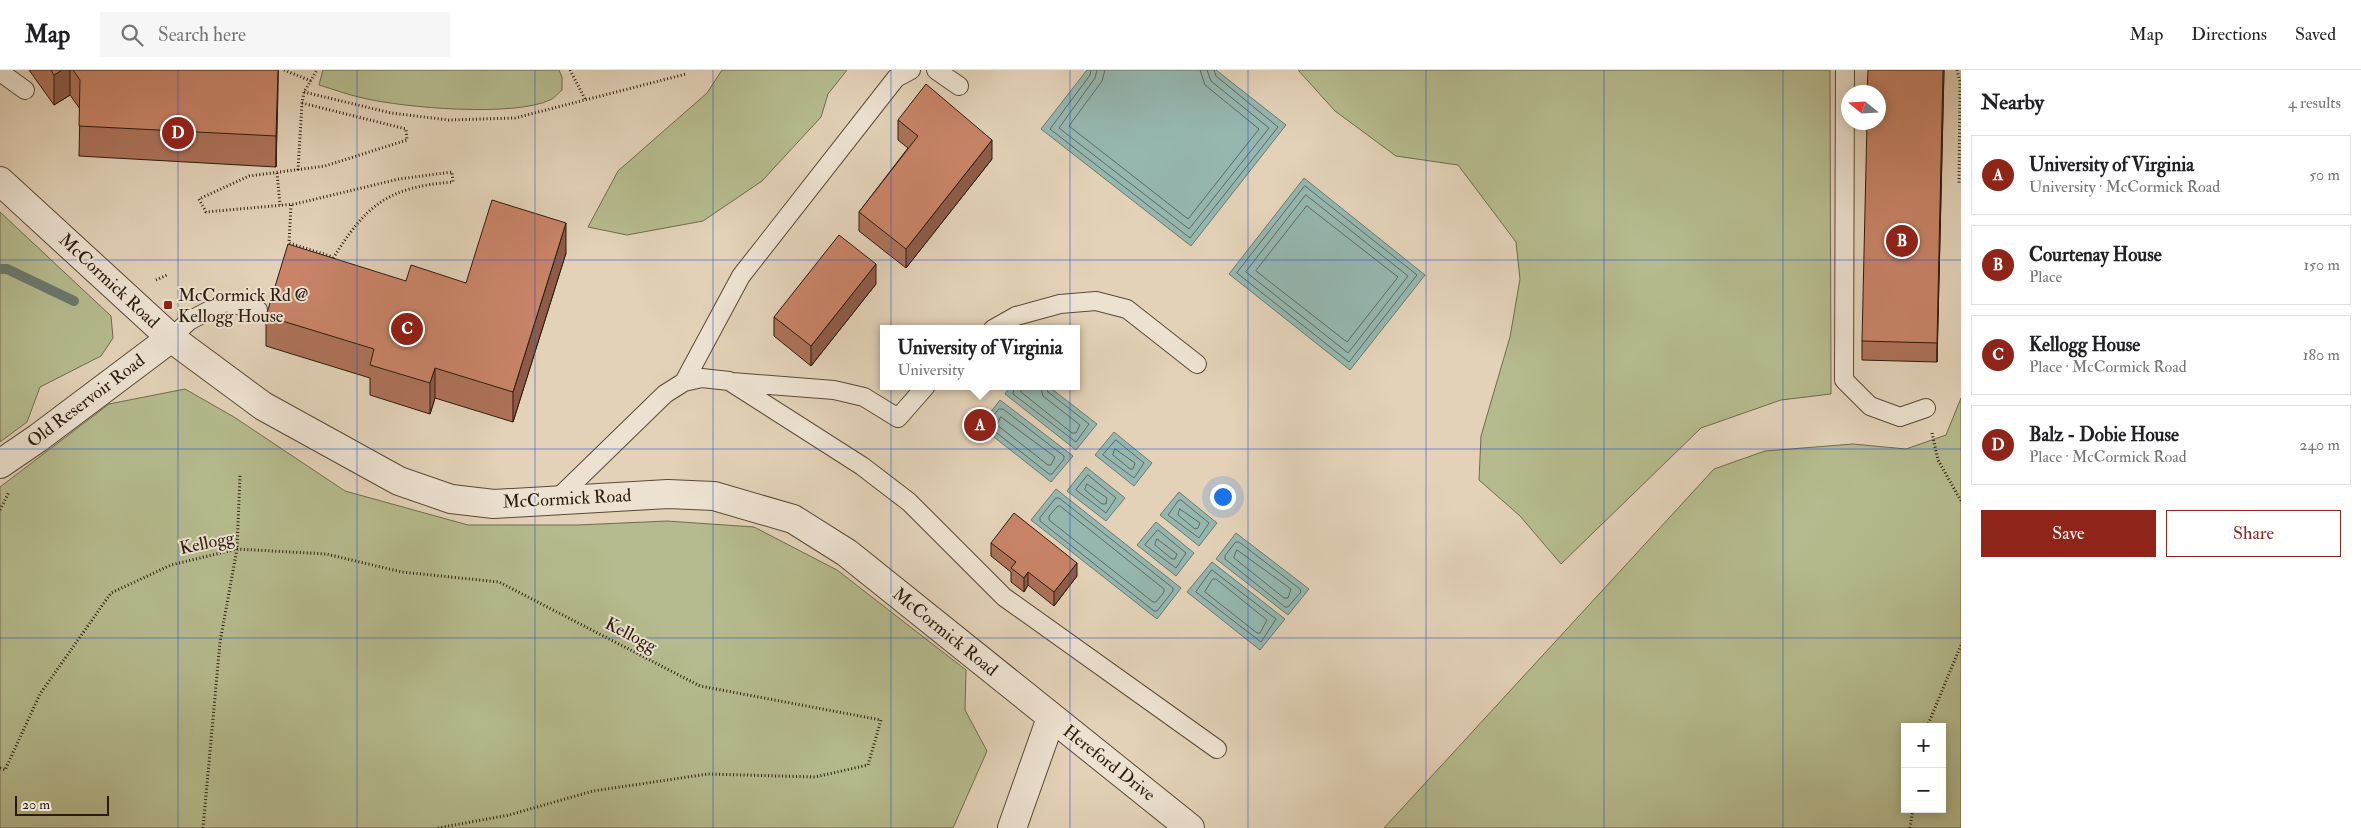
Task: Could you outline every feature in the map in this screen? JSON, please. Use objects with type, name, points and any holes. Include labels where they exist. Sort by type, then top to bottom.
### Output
[{"type":"street","name":"McCormick Road","points":[[0,181],[171,338],[263,406],[399,481],[451,499],[494,504],[668,494],[714,496],[793,519],[847,553],[1051,718]]},
{"type":"street","name":"Old Reservoir Road","points":[[0,464],[38,438],[171,338]]},
{"type":"street","points":[[1012,828],[1051,718]]},
{"type":"street","name":"Hereford Drive","points":[[1051,718],[1190,828]]},
{"type":"lane","points":[[684,382],[741,276],[896,78],[911,70]]},
{"type":"lane","points":[[936,70],[959,86]]},
{"type":"lane","points":[[1845,70],[1844,380],[1870,406],[1900,417],[1926,408]]},
{"type":"lane","points":[[0,72],[25,90]]},
{"type":"lane","points":[[1000,325],[1016,316],[1060,304],[1096,301],[1127,309],[1197,364]]},
{"type":"lane","points":[[171,338],[189,321],[225,302],[258,310]]},
{"type":"lane","points":[[556,500],[665,394],[684,382],[702,378],[834,390],[864,397],[898,418],[922,390]]},
{"type":"lane","points":[[729,381],[862,466],[909,502],[1004,597],[1217,749]]},
{"type":"path","points":[[284,70],[311,82]]},
{"type":"path","points":[[298,170],[304,92],[317,70]]},
{"type":"path","points":[[570,70],[586,99]]},
{"type":"path","points":[[1956,70],[1960,82],[1960,184]]},
{"type":"path","points":[[304,92],[391,113],[449,120],[515,118],[686,74]]},
{"type":"path","points":[[302,103],[406,129],[406,140],[325,166],[249,176],[199,199],[206,212],[291,205],[399,180],[452,172],[453,182],[431,184],[406,190],[393,194],[372,206],[351,229],[330,264]]},
{"type":"path","points":[[277,173],[280,205]]},
{"type":"path","points":[[291,205],[289,243],[334,257]]},
{"type":"path","points":[[156,280],[167,275]]},
{"type":"path","points":[[1926,408],[1938,460],[1961,501]]},
{"type":"path","points":[[203,828],[220,642],[237,549],[240,475]]},
{"type":"path","name":"Kellogg","points":[[0,768],[5,770],[40,694],[111,593],[171,565],[237,549],[326,554],[402,572],[499,582],[700,686],[881,720],[868,765],[816,777],[708,774],[593,791],[509,816],[438,828]]},
{"type":"path","points":[[1929,723],[1961,645]]},
{"type":"path","points":[[1910,828],[1912,813]]},
{"type":"green space","points":[[323,70],[559,70],[562,77],[562,90],[550,100],[533,105],[486,109],[431,108],[381,102],[346,94],[319,85]]},
{"type":"green space","points":[[722,70],[847,70],[828,94],[821,117],[762,181],[703,221],[627,235],[588,227],[618,171],[707,93]]},
{"type":"green space","points":[[1298,70],[1830,70],[1831,394],[1781,400],[1701,428],[1561,564],[1520,516],[1479,480],[1481,436],[1510,337],[1520,279],[1516,242],[1458,165],[1396,156],[1335,111]]},
{"type":"green space","points":[[0,212],[111,316],[113,338],[101,356],[40,387],[27,422],[0,442]]},
{"type":"green space","points":[[185,389],[234,417],[345,491],[468,525],[578,525],[667,521],[754,527],[837,570],[966,670],[965,710],[987,751],[953,828],[0,828],[0,487],[109,404]]},
{"type":"green space","points":[[1961,398],[1961,828],[1384,828],[1714,469],[1765,451],[1853,444],[1906,449],[1946,435]]},
{"type":"water","points":[[1087,70],[1216,70],[1286,125],[1191,246],[1041,129]]},
{"type":"water","points":[[1304,178],[1425,275],[1350,370],[1229,274]]},
{"type":"water","points":[[1008,390],[1053,390],[1097,424],[1076,450],[1005,394]]},
{"type":"water","points":[[1000,400],[1073,456],[1051,482],[980,426]]},
{"type":"water","points":[[1114,432],[1152,463],[1134,486],[1095,455]]},
{"type":"water","points":[[1086,467],[1125,498],[1106,521],[1067,491]]},
{"type":"water","points":[[1056,489],[1181,588],[1157,619],[1031,520]]},
{"type":"water","points":[[1179,492],[1217,523],[1199,546],[1160,515]]},
{"type":"water","points":[[1156,522],[1194,553],[1176,576],[1137,545]]},
{"type":"water","points":[[1236,533],[1309,589],[1288,615],[1216,559]]},
{"type":"water","points":[[1212,562],[1285,619],[1260,650],[1187,592]]},
{"type":"building","points":[[51,70],[62,70],[54,75]]},
{"type":"building","points":[[73,70],[278,70],[276,136],[79,126],[80,80]]},
{"type":"building","points":[[1868,70],[1943,70],[1937,343],[1862,341],[1867,130],[1886,130],[1886,85],[1867,85]]},
{"type":"building","points":[[926,84],[992,140],[906,249],[859,212],[918,136],[898,120]]},
{"type":"building","points":[[492,200],[566,223],[513,392],[435,368],[430,383],[370,365],[374,349],[266,316],[288,244],[406,281],[411,265],[466,283]]},
{"type":"building","points":[[839,235],[876,264],[811,346],[774,317]]},
{"type":"building","points":[[1014,513],[1077,563],[1054,592],[1028,572],[1024,578],[1011,568],[1016,562],[991,543]]},
{"type":"waterway","points":[[0,269],[7,269],[74,301]]},
{"type":"place","name":"Balz - Dobie House","points":[[178,133]]},
{"type":"place","name":"Courtenay House","points":[[1902,241]]},
{"type":"place","name":"McCormick Rd @ Kellogg House","points":[[168,305]]},
{"type":"place","name":"Kellogg House","points":[[407,329]]},
{"type":"place","name":"University of Virginia","points":[[980,425]]}]
